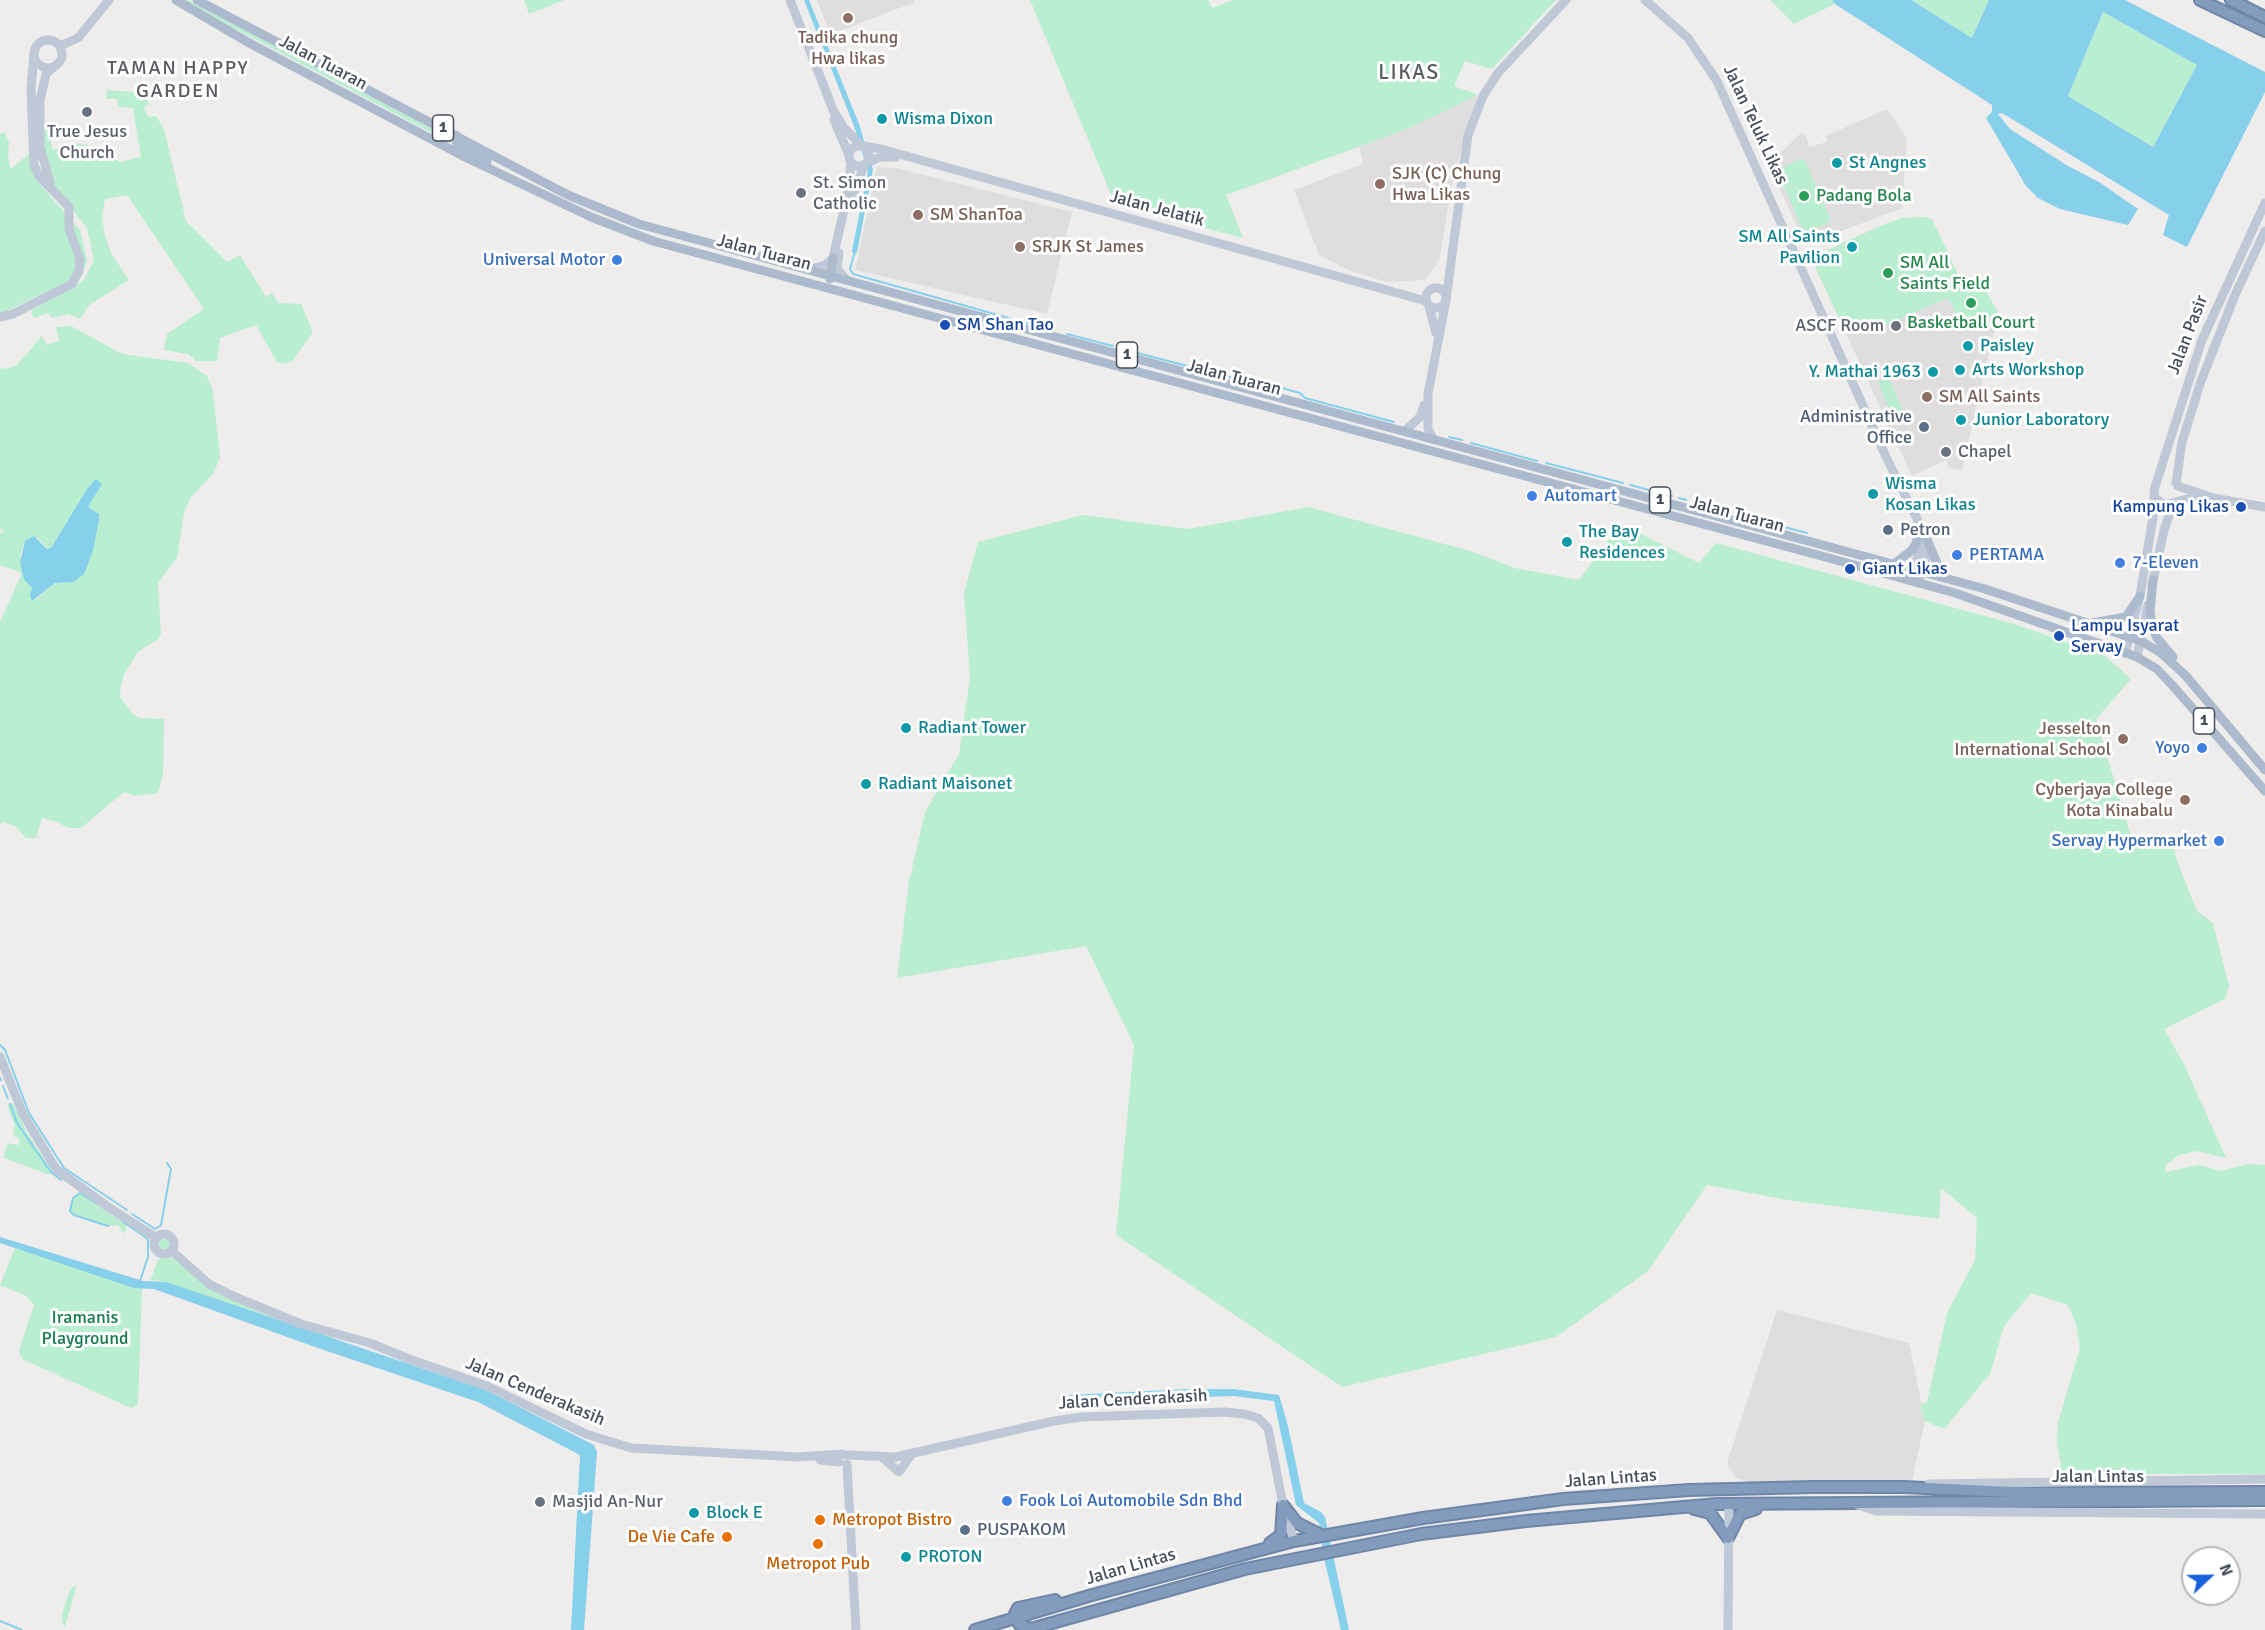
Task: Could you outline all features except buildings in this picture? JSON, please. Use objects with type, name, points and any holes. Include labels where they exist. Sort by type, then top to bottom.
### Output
[{"type":"highway","points":[[2200,0],[2265,31]]},
{"type":"highway","points":[[2231,0],[2265,17]]},
{"type":"highway","points":[[2243,6],[2265,10]]},
{"type":"highway","name":"Jalan Lintas","points":[[1016,1618],[1016,1610],[1024,1605],[1092,1594],[1294,1541],[1544,1501],[1661,1491],[1903,1487],[2265,1500]]},
{"type":"highway","points":[[1661,1491],[1713,1493],[1725,1498],[1729,1505]]},
{"type":"highway","name":"Jalan Lintas","points":[[1029,1630],[1211,1577],[1421,1534],[1677,1506],[2210,1498],[2265,1492]]},
{"type":"highway","points":[[1677,1506],[1710,1513],[1728,1538],[1744,1511],[1769,1507],[1776,1503]]},
{"type":"highway","points":[[1283,1505],[1297,1523],[1306,1530],[1325,1535]]},
{"type":"highway","points":[[1236,1556],[1279,1538],[1283,1530],[1283,1505]]},
{"type":"highway","points":[[1280,1562],[1289,1554],[1294,1541]]},
{"type":"highway","points":[[975,1630],[1016,1618],[1023,1628],[1029,1630]]},
{"type":"main road","name":"Jalan Tuaran","points":[[176,0],[251,44],[482,165],[591,217],[653,241],[1755,537],[1918,583],[2137,657],[2157,669],[2265,791]]},
{"type":"main road","name":"Jalan Tuaran","points":[[197,0],[568,195],[665,232],[810,269],[1918,570],[2141,641],[2161,653],[2186,676],[2265,770]]},
{"type":"main road","points":[[456,135],[457,143],[487,159],[487,164],[482,165]]},
{"type":"main road","points":[[833,258],[829,275],[835,284],[895,305]]},
{"type":"main road","points":[[1123,354],[1151,368],[1156,375]]},
{"type":"main road","points":[[1406,430],[1410,439],[1430,448]]},
{"type":"main road","points":[[1755,537],[1758,527]]},
{"type":"main road","points":[[1894,564],[1912,550],[1921,534]]},
{"type":"main road","points":[[1921,534],[1947,579]]},
{"type":"main road","points":[[2153,580],[2150,611],[2152,627],[2157,638],[2186,676]]},
{"type":"main road","points":[[2090,623],[2126,617],[2140,596]]},
{"type":"street","points":[[60,46],[78,38],[110,0]]},
{"type":"street","points":[[790,0],[834,112],[844,128],[869,154],[852,197],[837,258],[839,273],[848,280]]},
{"type":"street","points":[[1432,437],[1428,428],[1428,394],[1436,339],[1446,300],[1465,149],[1480,105],[1498,73],[1566,0]]},
{"type":"street","name":"Jalan Teluk Likas","points":[[1645,0],[1688,38],[1714,74],[1921,534]]},
{"type":"street","points":[[0,317],[55,293],[77,279],[80,259],[69,229],[71,213],[49,181],[37,158],[31,78],[37,45],[45,40],[54,41],[60,46],[62,58],[48,71],[42,84],[37,158]]},
{"type":"street","points":[[34,54],[36,62],[44,68],[56,65]]},
{"type":"street","points":[[834,112],[834,118],[850,158],[858,166],[866,164]]},
{"type":"street","points":[[810,269],[824,266],[833,258],[848,192],[850,158],[853,148],[862,146]]},
{"type":"street","name":"Jalan Jelatik","points":[[862,146],[881,149],[1401,294],[1429,297],[1441,308],[1446,300]]},
{"type":"street","name":"Jalan Jelatik","points":[[866,164],[884,157],[905,157]]},
{"type":"street","name":"Jalan Pasir","points":[[2125,653],[2140,596],[2154,511],[2155,490],[2202,340],[2265,203]]},
{"type":"street","name":"Jalan Pasir","points":[[2177,485],[2182,442],[2201,381],[2235,295],[2265,231]]},
{"type":"street","points":[[1436,339],[1429,297],[1449,268]]},
{"type":"street","points":[[1429,297],[1443,291],[1446,300]]},
{"type":"street","points":[[1406,430],[1422,414],[1428,394]]},
{"type":"street","points":[[2213,498],[2161,504],[2155,490],[2163,480],[2213,498],[2265,507]]},
{"type":"street","points":[[2137,657],[2164,530],[2179,494],[2177,485]]},
{"type":"street","points":[[1908,580],[1918,570],[1928,553],[1921,534]]},
{"type":"street","points":[[1918,570],[1918,583]]},
{"type":"street","points":[[0,1057],[22,1114],[57,1169],[108,1207],[158,1238]]},
{"type":"street","points":[[164,1235],[171,1237],[174,1244],[172,1251],[166,1254],[159,1252],[155,1246],[158,1238],[164,1235]]},
{"type":"street","name":"Jalan Cenderakasih","points":[[172,1251],[204,1281],[233,1296],[301,1324],[364,1341],[488,1386],[586,1434],[631,1448],[844,1460],[912,1454],[1073,1418],[1234,1412],[1258,1418],[1268,1428],[1283,1505],[1294,1541]]},
{"type":"street","points":[[879,1458],[898,1472],[912,1454]]},
{"type":"street","points":[[844,1460],[849,1500],[856,1630]]},
{"type":"street","points":[[1903,1487],[1958,1482],[2265,1479]]},
{"type":"street","points":[[1852,1503],[1876,1511],[2265,1514]]},
{"type":"street","points":[[1728,1630],[1729,1505]]},
{"type":"shaded area","name":"Tadika chung Hwa likas","points":[[817,0],[914,0],[915,2],[830,35]]},
{"type":"shaded area","name":"SJK (C) Chung Hwa Likas","points":[[1478,95],[1453,179],[1439,261],[1425,280],[1387,282],[1350,271],[1319,255],[1294,190],[1363,164],[1359,146],[1405,130]]},
{"type":"shaded area","points":[[1887,109],[1907,139],[1902,208],[1805,245],[1769,164],[1801,133],[1806,135],[1809,147],[1813,146],[1827,142],[1826,136]]},
{"type":"shaded area","points":[[877,167],[896,168],[1072,212],[1047,314],[855,270]]},
{"type":"shaded area","name":"SM All Saints","points":[[1902,218],[1932,219],[1964,288],[1979,280],[1994,308],[1999,310],[1962,470],[1947,467],[1947,460],[1912,476],[1811,258],[1880,226]]},
{"type":"shaded area","points":[[1777,1310],[1909,1343],[1925,1421],[1912,1481],[1750,1483],[1735,1477],[1727,1463]]},
{"type":"green space","points":[[181,0],[188,0],[447,137],[485,161]]},
{"type":"green space","points":[[524,0],[564,0],[529,14]]},
{"type":"green space","points":[[1030,0],[1208,0],[1212,8],[1233,0],[1556,0],[1492,69],[1465,61],[1454,86],[1478,95],[1405,130],[1226,195],[1243,238],[1115,204]]},
{"type":"green space","points":[[1770,0],[1832,0],[1835,4],[1794,24]]},
{"type":"green space","points":[[1911,0],[1989,0],[1972,38]]},
{"type":"green space","points":[[2103,12],[2197,65],[2153,147],[2068,96]]},
{"type":"green space","points":[[106,90],[144,93],[149,104],[144,107],[148,117],[156,116],[164,129],[186,221],[227,262],[240,255],[266,297],[272,293],[278,303],[301,304],[313,332],[293,360],[286,364],[277,362],[256,325],[220,338],[217,361],[196,361],[188,354],[164,350],[167,334],[204,309],[127,195],[105,199],[102,217],[111,253],[129,280],[89,305],[80,319],[68,314],[52,318],[48,313],[34,318],[31,311],[83,281],[94,260],[87,228],[48,179],[42,163],[44,132],[52,121],[56,135],[50,141],[53,150],[74,143],[88,145],[120,162],[141,157],[133,108],[118,107],[117,99],[107,99]]},
{"type":"green space","points":[[4,132],[9,142],[8,157],[11,169],[30,153],[38,182],[80,230],[87,260],[84,269],[70,281],[0,312],[0,134]]},
{"type":"green space","name":"Padang Bola","points":[[1804,158],[1831,221],[1804,233],[1777,170]]},
{"type":"green space","name":"SM All Saints Field","points":[[1902,218],[1932,219],[1964,287],[1979,280],[1998,312],[1967,332],[1948,298],[1864,334],[1862,329],[1847,335],[1811,258],[1880,226]]},
{"type":"green space","points":[[71,326],[122,354],[188,363],[207,376],[213,391],[220,458],[213,474],[191,497],[184,512],[177,558],[158,583],[161,634],[158,639],[138,652],[124,674],[121,685],[120,697],[133,714],[139,718],[164,719],[163,774],[158,793],[136,796],[124,792],[81,828],[68,828],[42,818],[36,838],[26,838],[15,826],[2,822],[0,825],[0,622],[22,573],[0,565],[0,534],[3,531],[0,528],[0,368],[5,369],[17,365],[42,336],[47,345],[59,341],[56,327]],"holes":[[[101,484],[88,507],[99,514],[65,583],[56,583],[36,599],[20,556],[25,541],[38,538],[48,549],[51,548],[82,498]]]},
{"type":"green space","points":[[1889,378],[1906,418],[1895,423],[1878,382]]},
{"type":"green space","points":[[1308,507],[1470,551],[1515,568],[1579,580],[1621,524],[1699,563],[1716,543],[2011,623],[2104,655],[2131,679],[2096,719],[2134,846],[2172,840],[2177,861],[2197,911],[2213,923],[2229,986],[2225,999],[2164,1029],[2184,1064],[2226,1158],[2197,1151],[2179,1155],[2166,1165],[2165,1172],[2199,1165],[2221,1171],[2249,1164],[2265,1165],[2265,1474],[2056,1474],[2061,1465],[2057,1443],[2058,1422],[2080,1348],[2076,1324],[2068,1305],[2031,1293],[2004,1326],[1990,1374],[1944,1429],[1925,1421],[1920,1405],[1927,1402],[1947,1313],[1975,1260],[1977,1218],[1941,1188],[1939,1219],[1793,1201],[1707,1185],[1648,1271],[1556,1337],[1342,1387],[1116,1235],[1134,1045],[1086,946],[897,978],[909,882],[925,812],[959,754],[970,677],[964,593],[978,542],[1083,515],[1188,529]]},
{"type":"green space","points":[[13,1103],[27,1133],[52,1171],[50,1175],[4,1158],[7,1143],[19,1145],[20,1139],[13,1135],[15,1126],[7,1105]]},
{"type":"green space","points":[[80,1194],[127,1225],[124,1234],[118,1225],[109,1226],[72,1213],[70,1209],[74,1198]]},
{"type":"green space","points":[[162,1237],[168,1237],[172,1244],[168,1251],[162,1251],[158,1247],[158,1241]]},
{"type":"green space","name":"Iramanis Playground","points":[[15,1248],[142,1288],[138,1405],[131,1408],[22,1359],[19,1350],[34,1305],[26,1296],[0,1285]]},
{"type":"green space","points":[[165,1257],[173,1258],[208,1288],[225,1297],[334,1336],[334,1341],[157,1280],[150,1281],[158,1260]]},
{"type":"green space","points":[[77,1584],[65,1627],[62,1621],[63,1611],[70,1590]]},
{"type":"water","points":[[804,0],[809,0],[859,124],[873,170],[857,252],[854,255],[852,251],[868,171],[854,126]]},
{"type":"water","points":[[1832,0],[1911,0],[1972,38],[1989,0],[2125,0],[2265,72],[2265,92],[2187,247],[2163,235],[2169,215],[2002,113],[1998,114],[2010,129],[2068,166],[2099,182],[2138,209],[2128,225],[2060,209],[2038,198],[2026,186],[1986,118],[1992,112],[1992,105]],"holes":[[[2103,12],[2197,65],[2153,147],[2068,96]]]},
{"type":"water","points":[[96,479],[102,484],[88,507],[99,514],[99,520],[93,551],[84,574],[74,582],[55,583],[32,601],[30,595],[32,588],[24,579],[20,563],[25,541],[34,536],[47,549],[51,548],[87,489]]},
{"type":"water","points":[[0,1237],[143,1281],[166,1282],[486,1390],[594,1445],[597,1452],[584,1630],[571,1630],[580,1455],[478,1402],[154,1289],[134,1288],[0,1243]]},
{"type":"water","points":[[1233,1389],[1279,1395],[1304,1503],[1321,1512],[1325,1517],[1349,1630],[1341,1630],[1324,1558],[1319,1523],[1296,1505],[1274,1401],[1233,1396],[1071,1402],[1069,1395]]},
{"type":"waterway","points":[[854,255],[850,269],[853,274],[1012,319]]},
{"type":"waterway","points":[[1021,321],[1045,328]]},
{"type":"waterway","points":[[1067,334],[1113,346]]},
{"type":"waterway","points":[[1130,351],[1260,385],[1267,384],[1300,393],[1305,398],[1394,422]]},
{"type":"waterway","points":[[1449,437],[1462,440]]},
{"type":"waterway","points":[[1471,443],[1537,461]]},
{"type":"waterway","points":[[1546,463],[1623,483]]},
{"type":"waterway","points":[[1630,485],[1672,496]]},
{"type":"waterway","points":[[1679,498],[1686,500]]},
{"type":"waterway","points":[[1694,502],[1714,508]]},
{"type":"waterway","points":[[1719,509],[1730,512]]},
{"type":"waterway","points":[[1737,514],[1746,516]]},
{"type":"waterway","points":[[1780,526],[1807,533]]},
{"type":"waterway","points":[[0,1045],[5,1050],[29,1113],[64,1168],[127,1210]]},
{"type":"waterway","points":[[3,1086],[8,1099]]},
{"type":"waterway","points":[[10,1104],[17,1123],[51,1172],[61,1180]]},
{"type":"waterway","points":[[132,1214],[155,1229],[161,1225],[171,1169],[167,1163]]},
{"type":"waterway","points":[[97,1204],[80,1193],[73,1198],[70,1211],[74,1215],[108,1226]]},
{"type":"waterway","points":[[122,1221],[148,1239],[148,1257],[140,1281]]},
{"type":"waterway","points":[[0,1621],[22,1630]]},
{"type":"place","name":"Tadika chung Hwa likas","points":[[848,18]]},
{"type":"place","name":"True Jesus Church","points":[[87,112]]},
{"type":"place","name":"Wisma Dixon","points":[[882,119]]},
{"type":"place","name":"St Angnes","points":[[1837,163]]},
{"type":"place","name":"SJK (C) Chung Hwa Likas","points":[[1380,184]]},
{"type":"place","name":"St. Simon Catholic","points":[[801,193]]},
{"type":"place","name":"Padang Bola","points":[[1804,196]]},
{"type":"place","name":"SM ShanToa","points":[[918,215]]},
{"type":"place","name":"SRJK St James","points":[[1020,247]]},
{"type":"place","name":"SM All Saints Pavilion","points":[[1852,247]]},
{"type":"place","name":"Universal Motor","points":[[617,260]]},
{"type":"place","name":"SM All Saints Field","points":[[1888,273]]},
{"type":"place","name":"Basketball Court","points":[[1971,303]]},
{"type":"place","name":"SM Shan Tao","points":[[945,325]]},
{"type":"place","name":"ASCF Room","points":[[1896,326]]},
{"type":"place","name":"Paisley","points":[[1968,346]]},
{"type":"place","name":"Arts Workshop","points":[[1960,370]]},
{"type":"place","name":"Y. Mathai 1963","points":[[1933,372]]},
{"type":"place","name":"SM All Saints","points":[[1927,397]]},
{"type":"place","name":"Junior Laboratory","points":[[1961,420]]},
{"type":"place","name":"Administrative Office","points":[[1924,427]]},
{"type":"place","name":"Chapel","points":[[1946,452]]},
{"type":"place","name":"Wisma Kosan Likas","points":[[1873,494]]},
{"type":"place","name":"Automart","points":[[1532,496]]},
{"type":"place","name":"Kampung Likas","points":[[2241,507]]},
{"type":"place","name":"Petron","points":[[1888,530]]},
{"type":"place","name":"The Bay Residences","points":[[1567,542]]},
{"type":"place","name":"PERTAMA","points":[[1957,555]]},
{"type":"place","name":"7-Eleven","points":[[2120,563]]},
{"type":"place","name":"Giant Likas","points":[[1850,569]]},
{"type":"place","name":"Lampu Isyarat Servay","points":[[2059,636]]},
{"type":"place","name":"Radiant Tower","points":[[906,728]]},
{"type":"place","name":"Jesselton International School","points":[[2123,739]]},
{"type":"place","name":"Yoyo","points":[[2202,748]]},
{"type":"place","name":"Radiant Maisonet","points":[[866,784]]},
{"type":"place","name":"Cyberjaya College Kota Kinabalu","points":[[2185,800]]},
{"type":"place","name":"Servay Hypermarket","points":[[2219,841]]},
{"type":"place","name":"Fook Loi Automobile Sdn Bhd","points":[[1007,1501]]},
{"type":"place","name":"Masjid An-Nur","points":[[540,1502]]},
{"type":"place","name":"Block E","points":[[694,1513]]},
{"type":"place","name":"Metropot Bistro","points":[[820,1520]]},
{"type":"place","name":"PUSPAKOM","points":[[965,1530]]},
{"type":"place","name":"De Vie Cafe","points":[[727,1537]]},
{"type":"place","name":"Metropot Pub","points":[[818,1544]]},
{"type":"place","name":"PROTON","points":[[906,1557]]},
{"type":"district","name":"LIKAS","points":[[1409,73]]},
{"type":"district","name":"TAMAN HAPPY GARDEN","points":[[178,80]]}]
